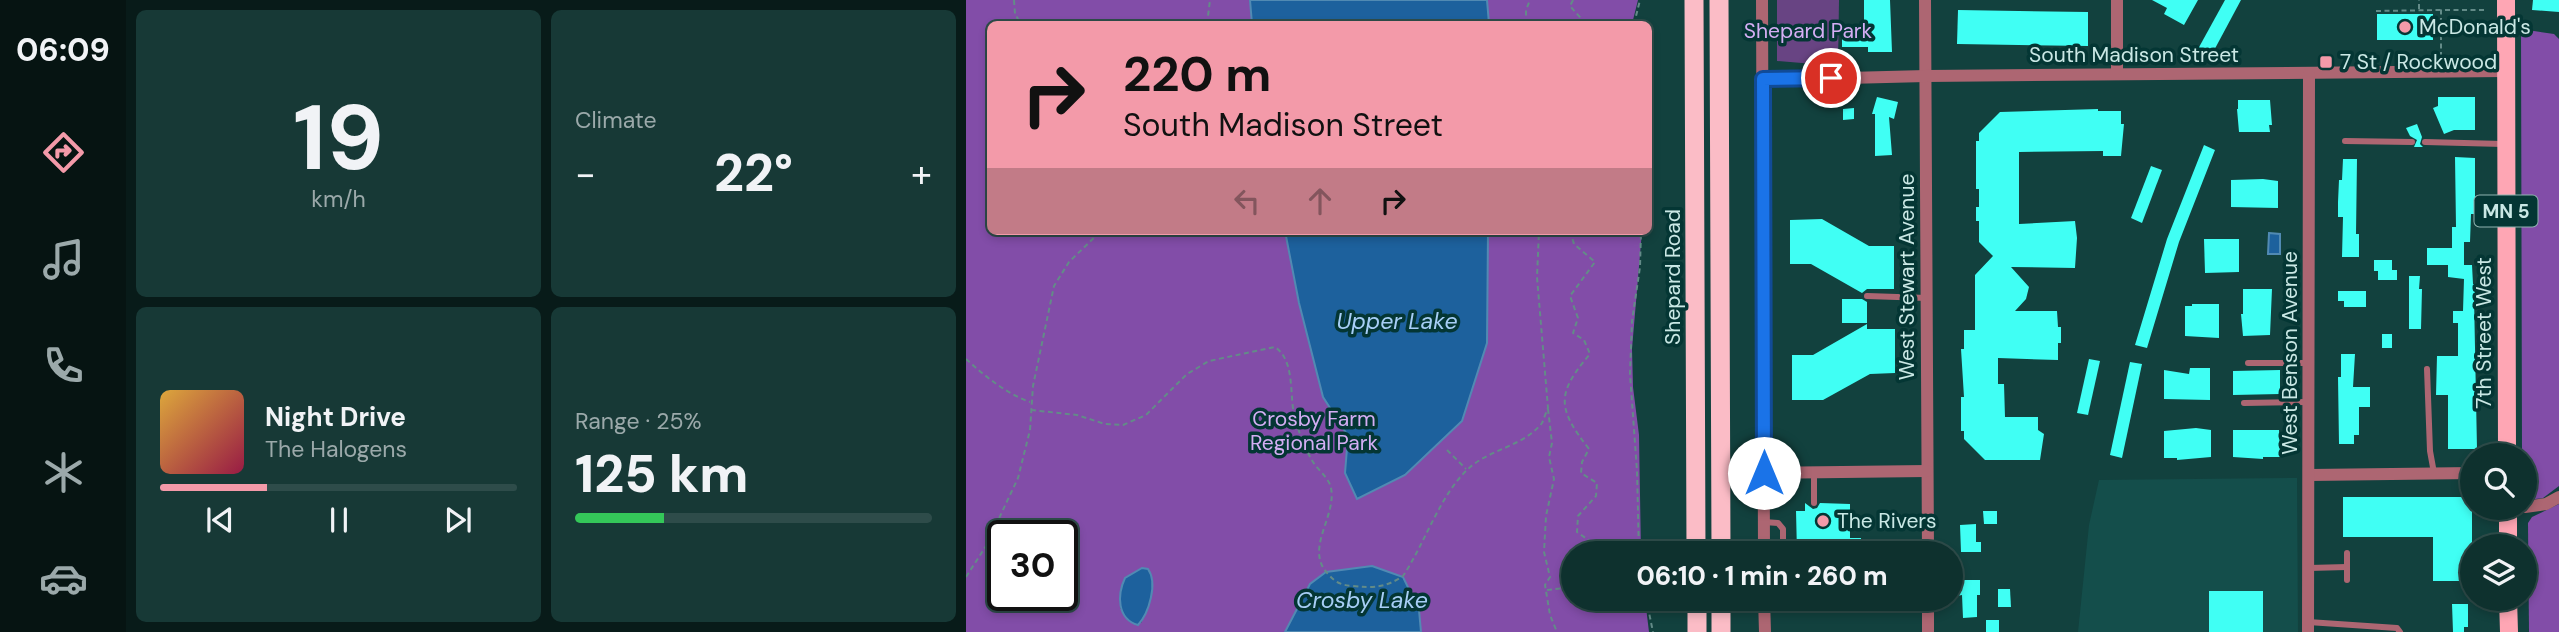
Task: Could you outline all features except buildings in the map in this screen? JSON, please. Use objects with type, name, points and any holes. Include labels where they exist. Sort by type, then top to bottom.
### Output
[{"type":"highway","name":"Shepard Road","points":[[1694,0],[1696,541]]},
{"type":"highway","points":[[1719,0],[1721,541]]},
{"type":"highway","points":[[1696,632],[1697,611]]},
{"type":"highway","points":[[1721,611],[1721,632]]},
{"type":"main road","name":"7th Street West","points":[[2506,0],[2507,443]]},
{"type":"main road","points":[[2508,611],[2509,632]]},
{"type":"street","points":[[1762,0],[1764,541]]},
{"type":"street","name":"West Stewart Avenue","points":[[1926,0],[1928,541]]},
{"type":"street","points":[[2117,0],[2117,74]]},
{"type":"street","name":"South Madison Street","points":[[1763,79],[2506,71]]},
{"type":"street","name":"West Benson Avenue","points":[[2308,627],[2309,74]]},
{"type":"street","points":[[1764,473],[1927,471]]},
{"type":"street","points":[[2310,475],[2460,473]]},
{"type":"street","points":[[2537,505],[2559,497]]},
{"type":"street","points":[[1765,611],[1765,632]]},
{"type":"street","points":[[1928,611],[1928,632]]},
{"type":"lane","points":[[2345,141],[2412,142]]},
{"type":"lane","points":[[2425,142],[2506,144]]},
{"type":"lane","points":[[1867,296],[1927,298]]},
{"type":"lane","points":[[2248,363],[2309,363]]},
{"type":"lane","points":[[2427,369],[2434,473]]},
{"type":"lane","points":[[2244,403],[2309,402]]},
{"type":"lane","points":[[1814,472],[1814,503]]},
{"type":"lane","points":[[1764,522],[1778,523],[1782,541]]},
{"type":"lane","points":[[2347,553],[2347,580]]},
{"type":"lane","points":[[2309,568],[2347,567]]},
{"type":"lane","points":[[2308,627],[2397,628],[2400,632]]},
{"type":"path","points":[[1014,0],[1015,14],[1019,21]]},
{"type":"path","points":[[1207,21],[1210,0]]},
{"type":"path","points":[[1526,21],[1530,0]]},
{"type":"path","points":[[1573,0],[1570,6],[1583,21]]},
{"type":"path","points":[[1635,21],[1640,0]]},
{"type":"path","points":[[2418,10],[2419,0]]},
{"type":"path","points":[[2441,10],[2441,57]]},
{"type":"path","points":[[2376,11],[2486,10]]},
{"type":"path","points":[[966,577],[986,546],[1018,478],[1030,430],[1031,402],[1054,286],[1069,262],[1097,235]]},
{"type":"path","points":[[1539,235],[1537,277],[1552,443],[1549,457],[1554,479],[1546,516],[1544,552],[1550,577],[1545,586],[1550,615],[1557,632]]},
{"type":"path","points":[[1571,235],[1574,244],[1595,262],[1570,296],[1578,318],[1573,333],[1584,340],[1590,355],[1574,373],[1564,394],[1567,418],[1589,449],[1582,462],[1581,473],[1597,483],[1597,496],[1578,516],[1577,532],[1590,541]]},
{"type":"path","points":[[1639,541],[1630,374],[1632,321],[1640,267],[1641,235]]},
{"type":"path","points":[[1031,410],[1077,415],[1105,424],[1124,425],[1146,415],[1187,374],[1209,361],[1275,347],[1280,350],[1290,381],[1295,420],[1312,461],[1331,489],[1319,544],[1324,570],[1335,582],[1346,586],[1378,589],[1403,576],[1452,488],[1467,470],[1478,460],[1514,444],[1542,423],[1548,408]]},
{"type":"path","points":[[966,359],[1014,396],[1031,402]]},
{"type":"path","points":[[1447,450],[1467,470]]},
{"type":"path","points":[[1546,590],[1561,588]]},
{"type":"path","points":[[1649,611],[1653,632]]},
{"type":"shaded area","points":[[2297,478],[2298,632],[2078,632],[2089,525],[2099,480]]},
{"type":"green space","name":"Crosby Farm Regional Park","points":[[966,0],[1250,0],[1252,21],[987,21],[987,235],[1286,235],[1299,303],[1323,397],[1348,436],[1345,473],[1487,343],[1488,235],[1642,235],[1632,349],[1639,435],[1641,541],[1561,541],[1561,611],[1646,611],[1649,632],[1421,632],[1419,610],[1372,566],[1326,572],[1310,584],[1285,632],[966,632]],"holes":[[[1125,578],[1152,580],[1148,608],[1141,623],[1120,608],[1120,592]]]},
{"type":"green space","points":[[1487,0],[1638,0],[1633,21],[1489,21]]},
{"type":"green space","name":"Shepard Park","points":[[1777,0],[1839,0],[1838,66],[1777,61]]},
{"type":"green space","points":[[2521,29],[2554,34],[2559,39],[2559,486],[2543,498],[2537,499],[2537,443],[2522,443]]},
{"type":"green space","points":[[2559,504],[2559,632],[2529,632],[2529,611],[2537,611],[2537,534],[2528,534],[2528,523],[2530,520],[2537,520],[2537,515]]},
{"type":"water","points":[[1250,0],[1487,0],[1489,21],[1252,21]]},
{"type":"water","points":[[2269,233],[2280,234],[2280,254],[2268,254]]},
{"type":"water","name":"Upper Lake","points":[[1286,235],[1488,235],[1487,343],[1462,421],[1405,475],[1357,499],[1345,473],[1348,436],[1323,397],[1299,303]]},
{"type":"water","name":"Crosby Lake","points":[[1372,566],[1403,577],[1419,610],[1421,632],[1285,632],[1310,584],[1326,572]]},
{"type":"water","points":[[1142,568],[1148,569],[1151,575],[1152,590],[1149,606],[1138,625],[1126,618],[1120,599],[1125,578]]},
{"type":"place","name":"McDonald's","points":[[2405,27]]},
{"type":"place","name":"7 St / Rockwood","points":[[2326,62]]},
{"type":"place","name":"The Rivers","points":[[1823,521]]},
{"type":"route","points":[[1764,473],[1763,79],[1831,78]]}]
